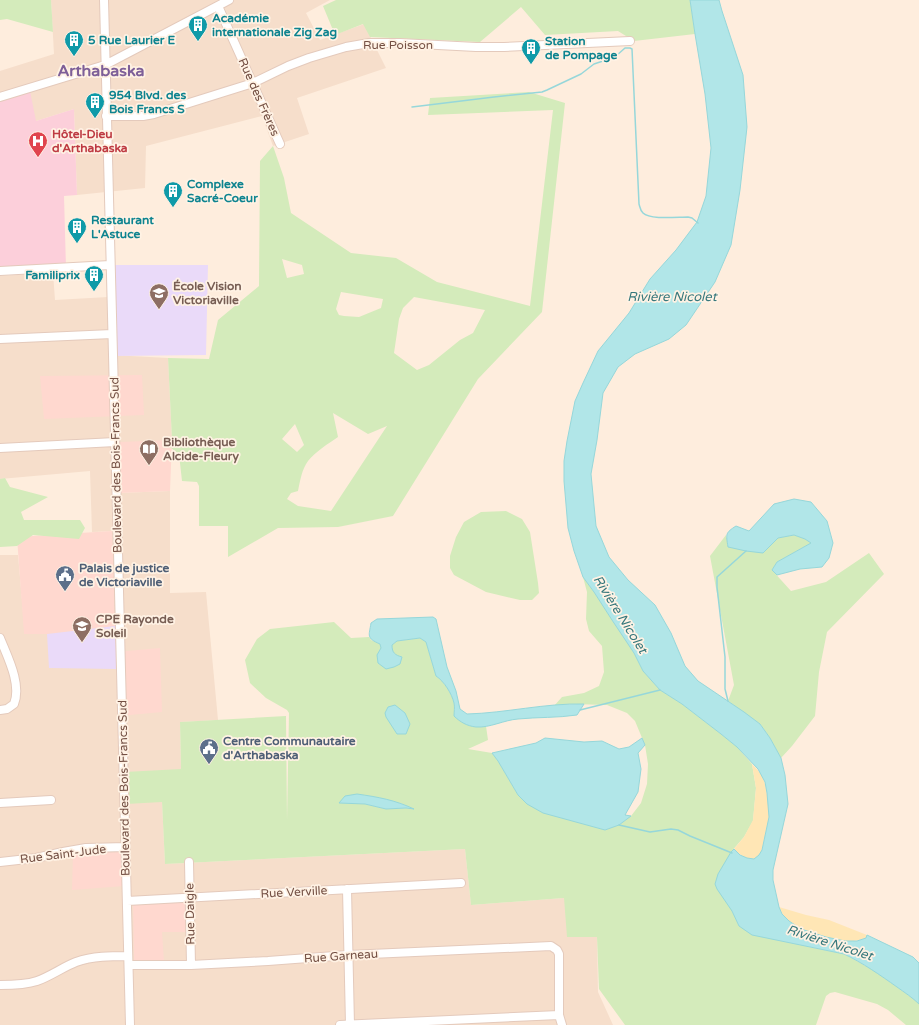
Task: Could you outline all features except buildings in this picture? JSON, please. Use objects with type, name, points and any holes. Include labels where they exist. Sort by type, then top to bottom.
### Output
[{"type":"street","name":"Boulevard des Bois-Francs Sud","points":[[104,0],[130,1025]]},
{"type":"street","points":[[0,97],[105,65],[229,0]]},
{"type":"street","name":"Rue des Frères","points":[[218,6],[280,144]]},
{"type":"street","name":"Rue Poisson","points":[[106,116],[139,116],[154,114],[253,83],[288,66],[309,58],[346,47],[369,43],[504,47],[630,41]]},
{"type":"street","points":[[0,271],[110,265]]},
{"type":"street","points":[[0,339],[112,334]]},
{"type":"street","points":[[0,448],[115,442]]},
{"type":"street","points":[[0,638],[14,674],[17,694],[14,704],[7,709],[0,710]]},
{"type":"street","points":[[0,802],[51,800]]},
{"type":"street","name":"Rue Saint-Jude","points":[[0,862],[36,858],[86,848],[126,847]]},
{"type":"street","name":"Rue Daigle","points":[[189,862],[191,965]]},
{"type":"street","name":"Rue Verville","points":[[127,901],[461,883]]},
{"type":"street","points":[[347,889],[350,1025]]},
{"type":"street","name":"Rue Garneau","points":[[129,965],[191,965],[348,955],[551,946],[557,950],[559,954],[559,1015]]},
{"type":"street","points":[[0,985],[25,984],[36,981],[75,962],[87,959],[101,956],[128,956]]},
{"type":"street","points":[[340,1025],[459,1022],[559,1015],[562,1025]]},
{"type":"shaded area","points":[[51,0],[330,0],[306,13],[320,40],[364,24],[386,68],[297,98],[309,134],[273,146],[262,116],[146,146],[145,188],[77,195],[74,109],[36,121],[0,96],[0,71],[54,54]]},
{"type":"shaded area","name":"Hôtel-Dieu d'Arthabaska","points":[[29,86],[36,121],[74,109],[77,195],[64,196],[66,268],[0,271],[0,96]]},
{"type":"shaded area","name":"École Vision Victoriaville","points":[[110,265],[208,265],[206,355],[112,356]]},
{"type":"shaded area","points":[[53,273],[55,300],[108,297],[112,355],[168,358],[172,440],[120,493],[170,491],[170,593],[206,592],[218,720],[180,722],[181,769],[162,802],[165,864],[465,849],[471,905],[564,898],[597,937],[598,992],[613,1025],[0,1025],[0,555],[18,555],[25,634],[113,531],[92,532],[90,471],[0,479],[0,276]]},
{"type":"shaded area","points":[[142,375],[144,415],[44,419],[40,376]]},
{"type":"shaded area","points":[[172,440],[170,491],[119,493],[119,442]]},
{"type":"shaded area","points":[[112,531],[115,626],[47,634],[24,634],[17,537]]},
{"type":"shaded area","name":"CPE Rayonde Soleil","points":[[115,626],[117,669],[49,668],[47,634]]},
{"type":"shaded area","points":[[160,648],[162,712],[119,716],[116,652]]},
{"type":"shaded area","points":[[122,852],[124,886],[72,890],[73,853]]},
{"type":"shaded area","points":[[186,899],[185,932],[162,932],[164,962],[134,961],[133,902]]},
{"type":"green space","points":[[0,0],[51,0],[53,32],[7,19],[0,20]]},
{"type":"green space","points":[[336,0],[690,0],[695,34],[634,41],[618,31],[545,35],[521,7],[480,42],[370,37],[363,24],[335,35],[323,6]]},
{"type":"green space","points":[[529,92],[565,103],[542,312],[478,379],[393,516],[338,527],[278,528],[228,557],[228,526],[199,526],[199,486],[197,482],[182,481],[179,454],[167,445],[165,441],[172,440],[168,358],[209,359],[218,320],[259,286],[260,161],[273,146],[284,178],[291,213],[351,253],[396,258],[437,282],[530,306],[553,110],[428,115],[430,98]],"holes":[[[282,259],[302,265],[304,274],[287,278]],[[341,292],[383,299],[381,308],[359,317],[339,315],[336,309]],[[414,297],[485,310],[473,333],[460,340],[429,365],[417,370],[394,353],[399,319],[403,308]],[[333,413],[368,434],[387,426],[331,511],[298,506],[287,499],[291,493],[298,491],[300,479],[306,464],[318,451],[338,437]],[[295,424],[304,445],[297,452],[282,439]]]},
{"type":"green space","points":[[5,478],[10,487],[48,497],[21,512],[24,520],[80,520],[85,528],[79,539],[33,535],[17,546],[0,547],[0,479]]},
{"type":"green space","points":[[506,511],[522,519],[530,532],[539,593],[532,600],[520,600],[486,592],[454,575],[450,568],[450,556],[456,537],[464,522],[481,512]]},
{"type":"green space","points":[[726,535],[729,547],[794,535],[811,543],[777,562],[772,570],[791,591],[826,582],[869,553],[884,574],[827,632],[819,672],[815,716],[781,758],[760,724],[728,701],[734,685],[710,556]]},
{"type":"green space","points":[[583,577],[634,653],[643,671],[660,690],[682,704],[721,734],[737,747],[752,764],[756,788],[753,821],[744,837],[731,852],[732,911],[739,926],[810,947],[844,954],[857,961],[876,972],[918,1002],[919,1025],[906,1025],[888,1010],[877,1004],[835,992],[826,996],[816,1025],[625,1025],[599,989],[597,937],[567,937],[564,898],[471,905],[465,849],[165,864],[162,802],[126,804],[125,772],[181,769],[180,722],[286,716],[287,821],[289,713],[287,710],[266,698],[250,683],[245,660],[257,639],[270,629],[334,622],[351,638],[369,637],[371,640],[380,644],[381,648],[396,655],[392,651],[392,645],[397,641],[420,638],[426,642],[436,676],[445,684],[453,699],[455,716],[476,727],[486,726],[488,740],[468,749],[492,753],[518,795],[582,823],[605,830],[619,825],[631,816],[641,803],[647,784],[648,764],[645,745],[635,721],[627,713],[607,705],[573,704],[554,706],[562,697],[584,693],[599,686],[604,672],[602,646],[589,631],[586,619],[587,592]],"holes":[[[339,802],[400,803],[412,809],[386,809],[365,804]]]},
{"type":"sand","points":[[752,764],[761,774],[764,781],[767,794],[769,818],[761,852],[754,859],[750,859],[734,849],[744,837],[753,820],[756,788]]},
{"type":"sand","points":[[779,907],[829,920],[867,935],[866,938],[853,941],[842,941],[808,931],[796,926],[786,918]]},
{"type":"water","name":"Rivière Nicolet","points":[[690,0],[719,0],[743,75],[747,127],[740,190],[731,245],[715,282],[686,325],[669,339],[635,354],[618,367],[603,393],[591,474],[596,526],[609,557],[628,580],[655,605],[671,633],[685,666],[698,681],[760,724],[781,758],[785,775],[788,804],[773,870],[773,880],[782,914],[801,929],[845,941],[857,941],[866,938],[867,935],[913,957],[919,963],[919,1004],[878,974],[844,954],[752,935],[739,926],[732,911],[715,884],[718,874],[734,849],[740,855],[754,859],[762,850],[769,817],[765,782],[758,769],[737,747],[682,704],[660,690],[643,671],[634,653],[583,577],[568,528],[564,461],[575,401],[598,351],[629,313],[650,279],[676,250],[697,222],[706,196],[711,148],[705,94]]},
{"type":"water","points":[[794,499],[811,502],[827,521],[833,543],[829,558],[822,567],[800,569],[777,575],[772,570],[777,562],[811,543],[794,535],[778,538],[763,553],[728,547],[727,534],[732,528],[736,526],[749,531],[774,504]]},
{"type":"water","points":[[433,617],[436,619],[447,667],[456,691],[460,709],[467,714],[555,705],[584,704],[577,715],[518,719],[481,727],[470,726],[461,722],[454,716],[453,699],[450,692],[445,684],[436,676],[426,642],[420,638],[397,641],[392,645],[392,648],[394,653],[402,657],[400,664],[386,669],[378,663],[377,655],[381,648],[380,644],[370,638],[371,623],[377,619]]},
{"type":"water","points":[[395,705],[405,713],[410,724],[406,734],[397,734],[386,717],[385,713],[388,707]]},
{"type":"water","points":[[545,738],[584,742],[602,741],[619,749],[629,747],[642,738],[645,745],[638,753],[641,769],[638,792],[625,815],[631,816],[619,825],[605,830],[543,813],[527,804],[518,795],[492,753],[536,743]]},
{"type":"water","points":[[357,794],[386,799],[414,809],[386,809],[365,804],[339,803],[345,796]]},
{"type":"waterway","points":[[412,107],[542,92],[581,74],[594,64],[616,56],[625,48],[630,48],[632,49],[639,204],[641,210],[643,213],[651,217],[688,217],[692,218],[698,223]]},
{"type":"waterway","points":[[728,701],[725,689],[725,657],[717,577],[746,551]]},
{"type":"waterway","points":[[580,710],[660,690]]},
{"type":"waterway","points":[[619,825],[650,832],[671,829],[678,830],[732,853]]},
{"type":"place","name":"Académie internationale Zig Zag","points":[[198,42]]},
{"type":"place","name":"5 Rue Laurier E","points":[[74,57]]},
{"type":"place","name":"Station de Pompage","points":[[531,65]]},
{"type":"place","name":"954 Blvd. des Bois Francs S","points":[[95,119]]},
{"type":"place","name":"Hôtel-Dieu d'Arthabaska","points":[[38,158]]},
{"type":"place","name":"Complexe Sacré-Coeur","points":[[173,208]]},
{"type":"place","name":"Restaurant L'Astuce","points":[[77,244]]},
{"type":"place","name":"Familiprix","points":[[94,292]]},
{"type":"place","name":"École Vision Victoriaville","points":[[159,310]]},
{"type":"place","name":"Bibliothèque Alcide-Fleury","points":[[149,466]]},
{"type":"place","name":"Palais de justice de Victoriaville","points":[[65,592]]},
{"type":"place","name":"CPE Rayonde Soleil","points":[[82,643]]},
{"type":"place","name":"Centre Communautaire d'Arthabaska","points":[[209,765]]},
{"type":"district","name":"Arthabaska","points":[[101,70]]}]
